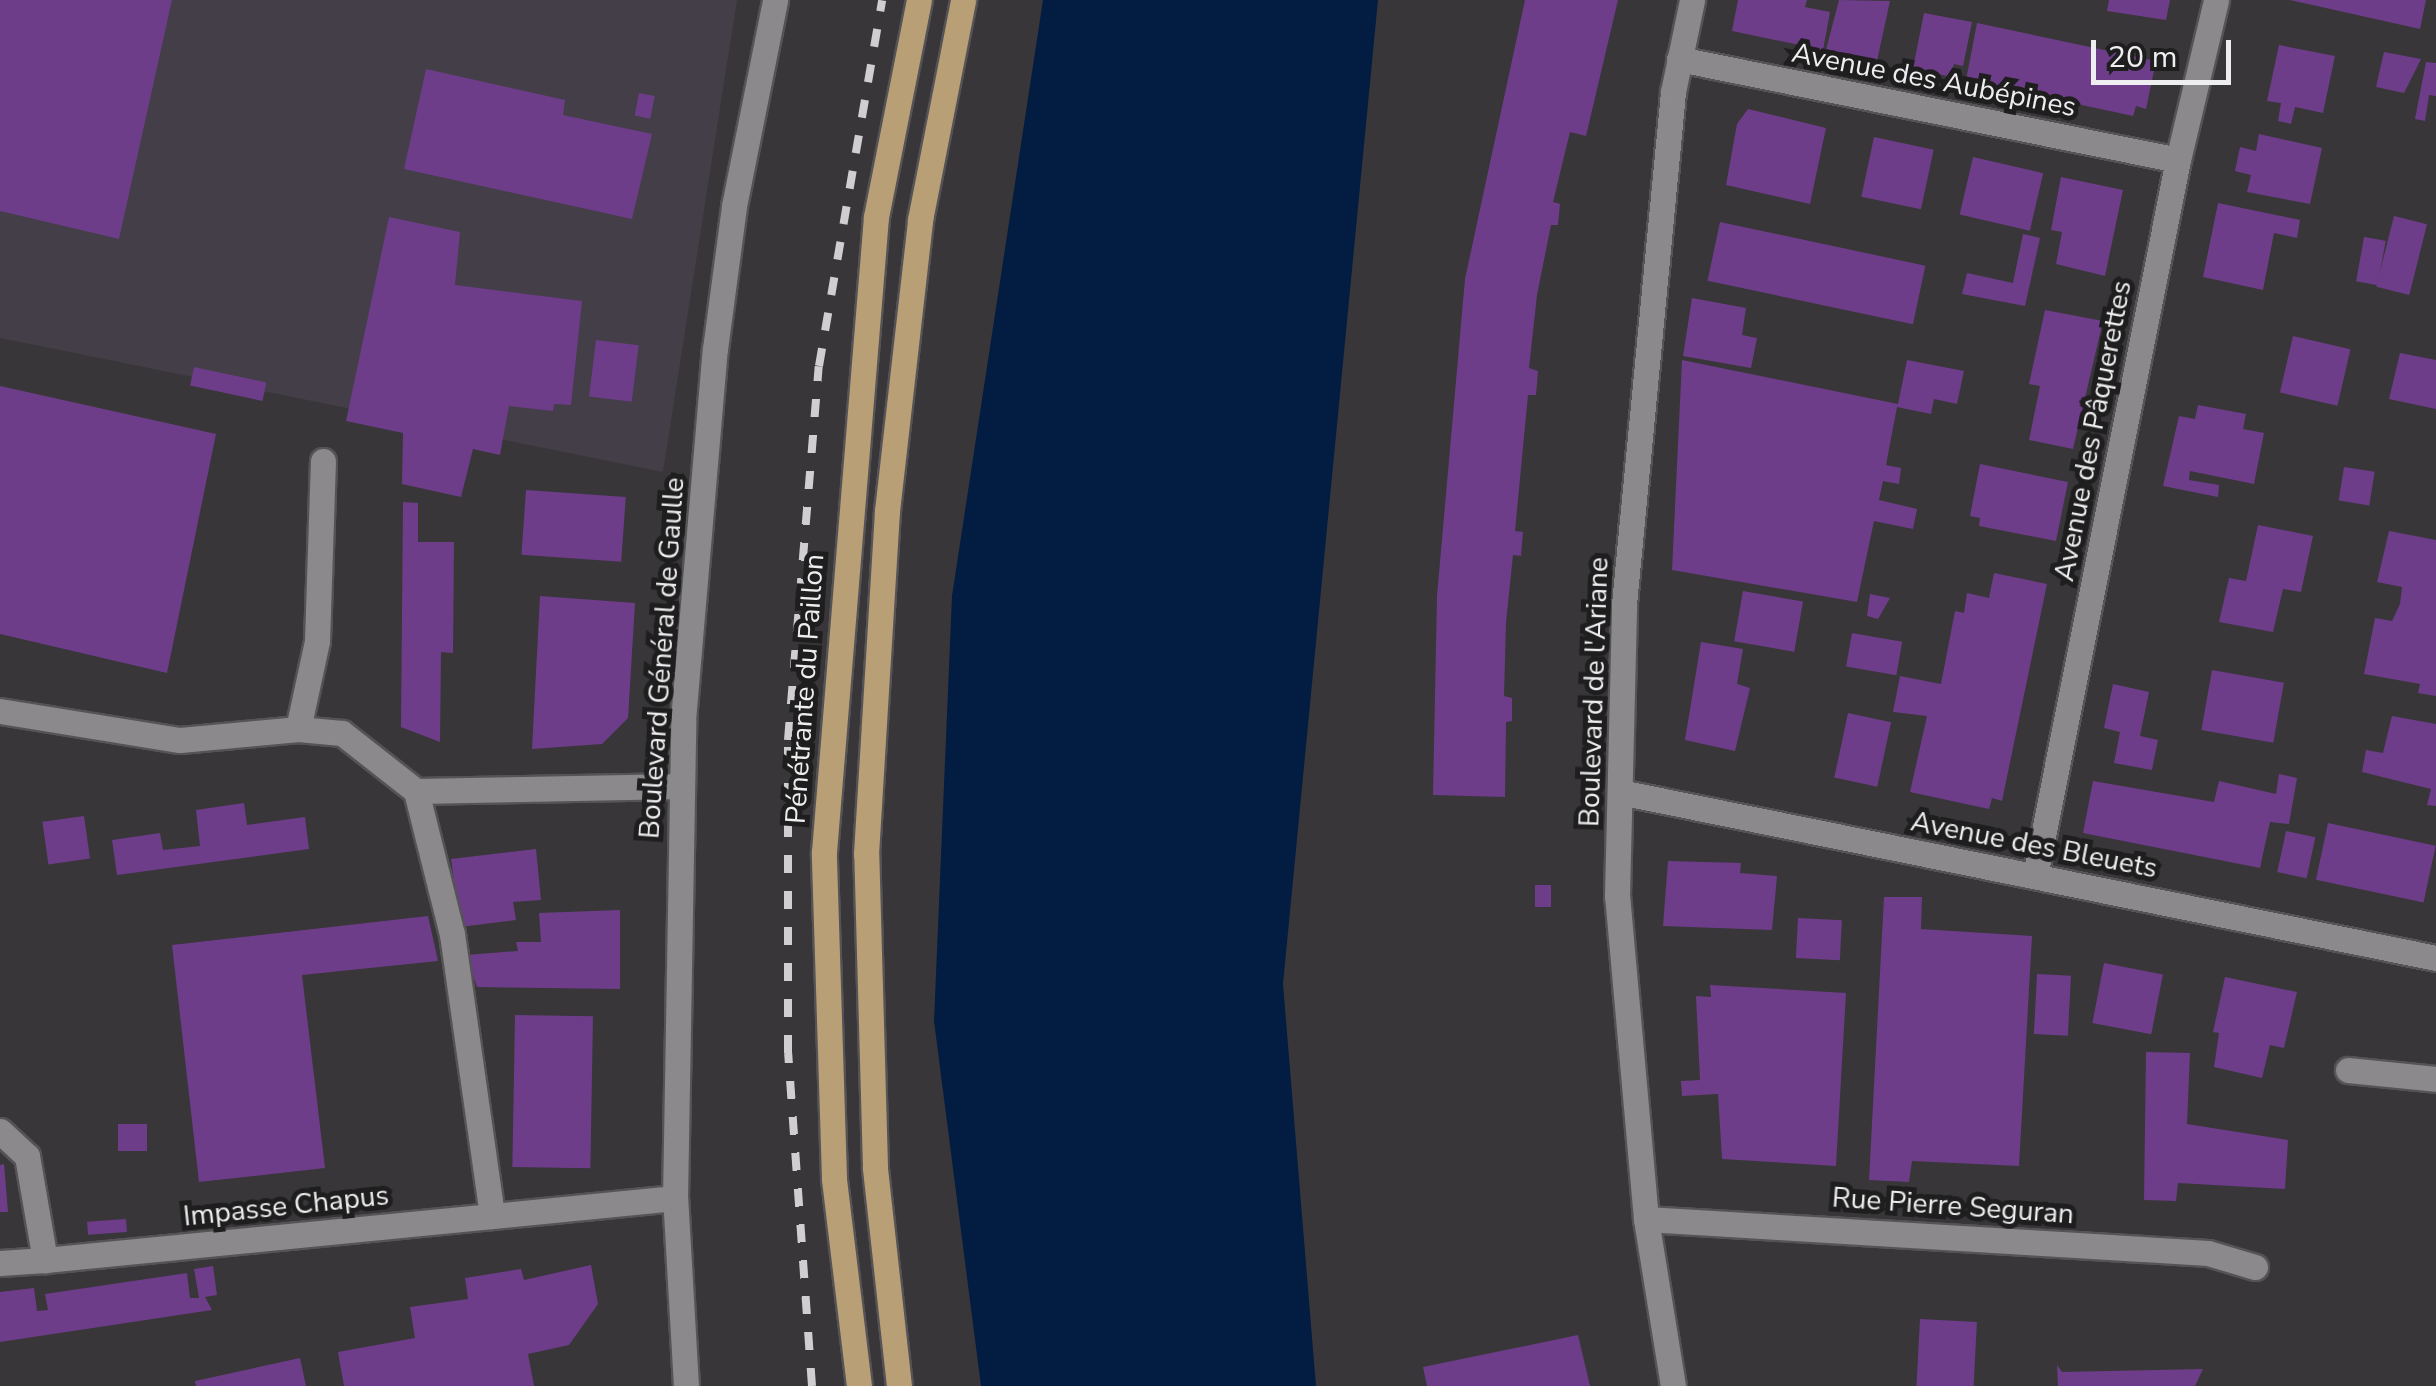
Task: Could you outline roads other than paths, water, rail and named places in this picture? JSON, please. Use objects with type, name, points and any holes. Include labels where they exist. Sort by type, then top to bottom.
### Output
[{"type":"main road","name":"Pénétrante du Paillon","points":[[859,1386],[834,1178],[824,852],[876,216],[919,0]]},
{"type":"main road","points":[[899,1386],[875,1167],[866,854],[888,511],[911,297],[962,0]]},
{"type":"street","name":"Boulevard Général de Gaulle","points":[[686,1386],[676,1198],[682,786],[715,348],[734,206],[775,0]]},
{"type":"street","name":"Boulevard de l'Ariane","points":[[1673,1386],[1646,1219],[1618,914],[1624,604],[1679,59],[1692,0]]},
{"type":"street","name":"Avenue des Pâquerettes","points":[[2034,876],[2178,160],[2216,0]]},
{"type":"street","name":"Avenue des Aubépines","points":[[1679,59],[2178,160]]},
{"type":"street","points":[[298,729],[316,640],[323,461]]},
{"type":"street","points":[[0,711],[180,740],[298,729],[342,733],[416,791],[452,934],[492,1216]]},
{"type":"street","points":[[416,791],[682,786]]},
{"type":"street","name":"Avenue des Bleuets","points":[[1620,792],[2436,958]]},
{"type":"street","points":[[2348,1070],[2436,1080]]},
{"type":"street","points":[[0,1130],[26,1156],[46,1260]]},
{"type":"street","name":"Impasse Chapus","points":[[0,1264],[676,1198]]},
{"type":"street","name":"Rue Pierre Seguran","points":[[1646,1219],[2208,1254],[2255,1267]]},
{"type":"water","points":[[1043,0],[1378,0],[1283,984],[1316,1386],[981,1386],[934,1021],[952,596]]},
{"type":"railway","points":[[812,1386],[788,1053],[788,740],[819,366],[882,0]]}]
